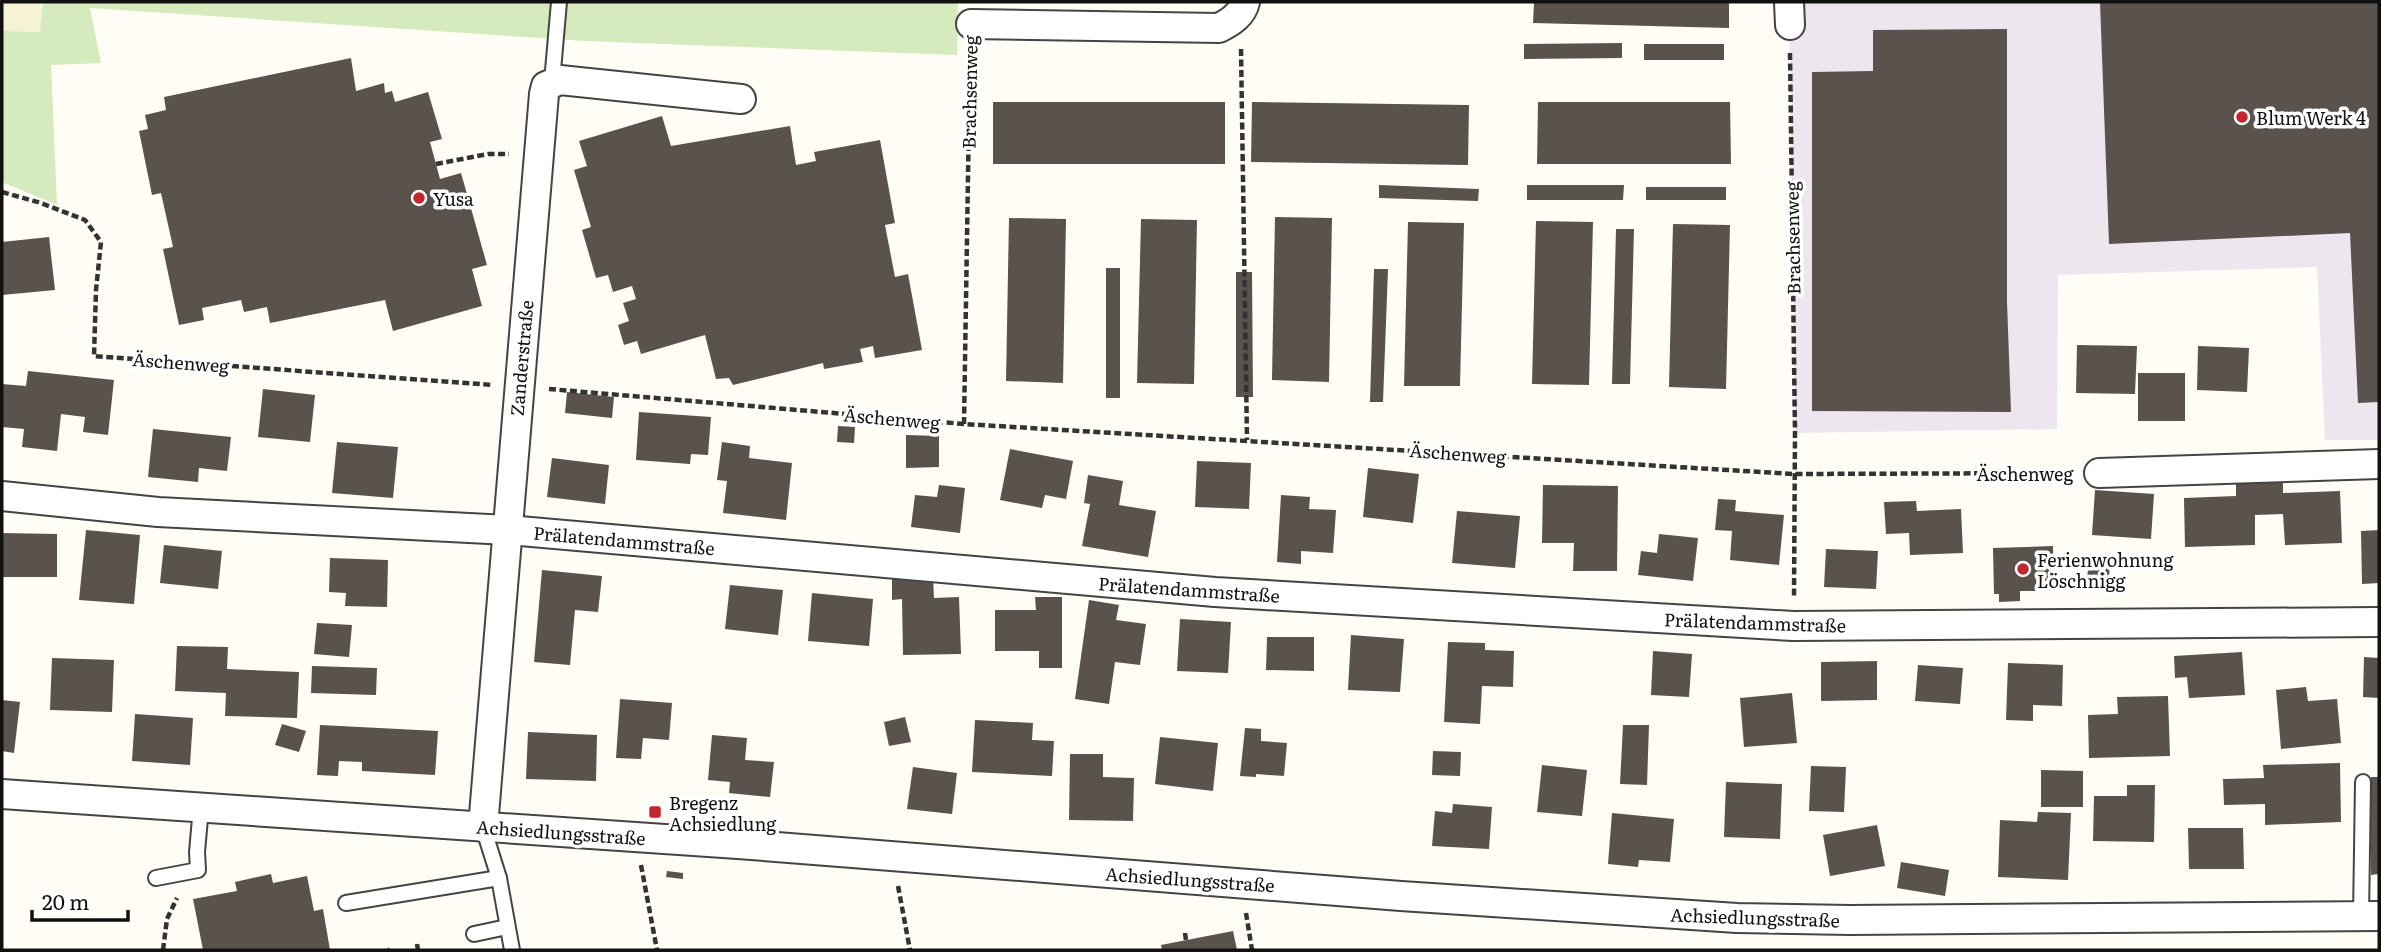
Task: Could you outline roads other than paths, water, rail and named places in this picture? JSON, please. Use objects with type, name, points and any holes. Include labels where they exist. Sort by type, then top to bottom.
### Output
[{"type":"street","name":"Brachsenweg","points":[[971,24],[1219,28],[1239,11]]},
{"type":"street","points":[[552,82],[560,80],[741,99]]},
{"type":"street","name":"Zanderstraße","points":[[483,827],[544,94],[546,86],[552,82]]},
{"type":"street","name":"Äschenweg","points":[[2099,473],[2379,464]]},
{"type":"street","name":"Prälatendammstraße","points":[[2,496],[158,512],[508,530],[1214,592],[1793,626],[2379,622]]},
{"type":"street","name":"Achsiedlungsstraße","points":[[2,794],[636,837],[1388,895],[1749,918],[1850,920],[2370,916]]},
{"type":"lane","points":[[552,82],[559,2]]},
{"type":"lane","points":[[2362,782],[2370,916]]},
{"type":"lane","points":[[156,878],[198,870],[201,807]]},
{"type":"lane","points":[[483,827],[499,878],[512,950]]},
{"type":"lane","points":[[346,903],[499,878]]},
{"type":"lane","points":[[474,934],[507,927]]},
{"type":"place","name":"Blum Werk 4","points":[[2242,117]]},
{"type":"place","name":"Yusa","points":[[419,198]]},
{"type":"place","name":"Ferienwohnung Löschnigg","points":[[2023,569]]},
{"type":"place","name":"Bregenz Achsiedlung","points":[[655,812]]}]
